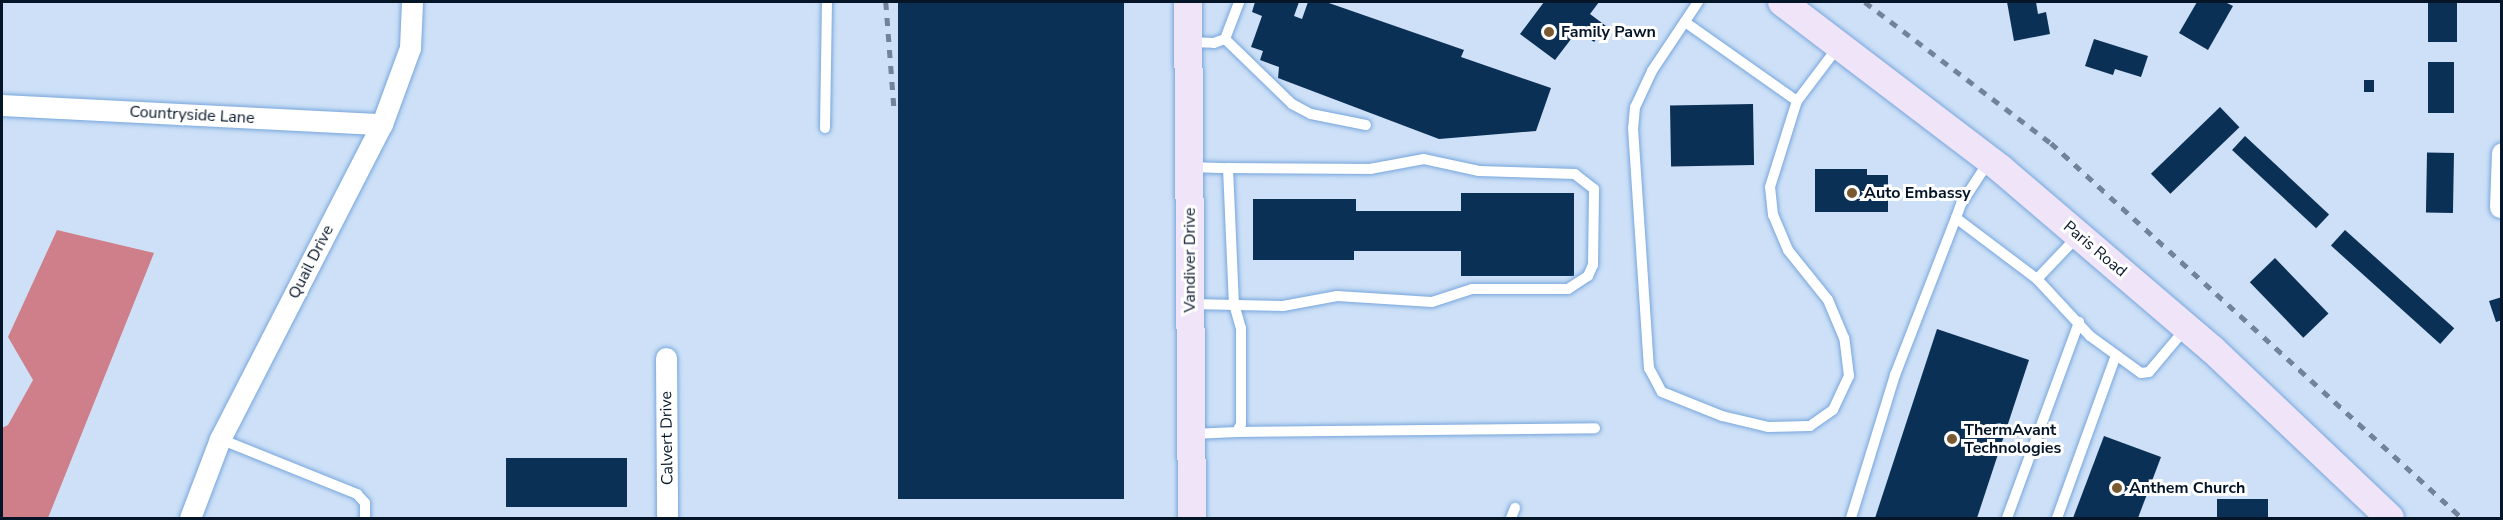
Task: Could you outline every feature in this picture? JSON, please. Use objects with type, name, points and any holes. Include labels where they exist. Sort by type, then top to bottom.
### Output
[{"type":"main road","name":"Vandiver Drive","points":[[1188,2],[1192,519]]},
{"type":"main road","name":"Paris Road","points":[[1782,2],[1989,160],[2187,327],[2390,519]]},
{"type":"street","name":"Quail Drive","points":[[190,519],[220,440],[382,124],[410,48],[412,2]]},
{"type":"street","name":"Countryside Lane","points":[[2,105],[382,124]]},
{"type":"street","points":[[2500,207],[2502,153]]},
{"type":"street","name":"Calvert Drive","points":[[666,358],[668,519]]},
{"type":"lane","points":[[825,128],[827,2]]},
{"type":"lane","points":[[1189,42],[1214,43],[1225,39],[1239,2]]},
{"type":"lane","points":[[1698,2],[1652,71],[1635,107],[1633,128],[1649,368],[1662,392],[1677,401],[1757,424],[1796,428],[1824,420],[1833,410],[1849,376],[1844,338],[1828,300],[1788,250],[1773,215],[1770,187],[1797,101],[1839,46]]},
{"type":"lane","points":[[1685,22],[1797,101]]},
{"type":"lane","points":[[1225,39],[1292,104],[1311,114],[1365,125]]},
{"type":"lane","points":[[1190,167],[1370,169],[1424,159],[1479,171],[1575,174],[1594,189],[1593,265],[1588,276],[1568,289],[1472,289],[1432,302],[1336,296],[1283,306],[1191,304]]},
{"type":"lane","points":[[1851,519],[1895,375],[1961,204],[1989,160]]},
{"type":"lane","points":[[1228,168],[1234,304],[1241,328],[1241,424],[1237,432]]},
{"type":"lane","points":[[1956,218],[2037,279],[2079,322],[2116,355],[2141,373],[2148,372],[2187,327]]},
{"type":"lane","points":[[2037,279],[2078,235]]},
{"type":"lane","points":[[2007,519],[2079,322]]},
{"type":"lane","points":[[2056,519],[2116,355]]},
{"type":"lane","points":[[1192,434],[1594,428]]},
{"type":"lane","points":[[220,440],[357,494],[365,503],[365,519]]},
{"type":"shaded area","points":[[57,230],[154,253],[48,518],[2,518],[2,428],[8,425],[33,380],[8,337]]},
{"type":"building","points":[[898,2],[1124,2],[1124,499],[898,499]]},
{"type":"building","points":[[1255,2],[1299,2],[1294,16],[1302,19],[1308,2],[1326,2],[1464,50],[1461,57],[1551,88],[1536,131],[1439,139],[1278,78],[1279,67],[1260,60],[1263,51],[1251,47],[1262,16],[1252,12]]},
{"type":"building","name":"Family Pawn","points":[[1544,2],[1599,2],[1590,14],[1606,26],[1594,42],[1578,30],[1555,60],[1520,34]]},
{"type":"building","points":[[2007,2],[2036,2],[2038,14],[2046,12],[2050,34],[2014,41]]},
{"type":"building","points":[[2197,2],[2225,2],[2233,6],[2208,50],[2179,33]]},
{"type":"building","points":[[2428,2],[2457,2],[2457,42],[2428,42]]},
{"type":"building","points":[[2094,39],[2148,56],[2141,77],[2115,69],[2113,75],[2085,66]]},
{"type":"building","points":[[2428,62],[2454,62],[2454,113],[2428,113]]},
{"type":"building","points":[[2364,80],[2374,80],[2374,92],[2364,92]]},
{"type":"building","points":[[1753,104],[1754,165],[1671,166],[1670,105]]},
{"type":"building","points":[[2220,107],[2239,127],[2170,194],[2151,174]]},
{"type":"building","points":[[2245,136],[2329,214],[2316,228],[2232,150]]},
{"type":"building","points":[[2427,153],[2454,153],[2453,213],[2426,213]]},
{"type":"building","name":"Auto Embassy","points":[[1815,169],[1867,169],[1867,175],[1888,175],[1888,212],[1815,212]]},
{"type":"building","points":[[1461,193],[1574,193],[1574,276],[1461,276],[1461,251],[1354,251],[1354,260],[1253,260],[1253,199],[1356,199],[1356,211],[1461,211]]},
{"type":"building","points":[[2345,230],[2454,328],[2440,344],[2331,246]]},
{"type":"building","points":[[2275,258],[2328,313],[2303,338],[2250,282]]},
{"type":"building","points":[[2502,297],[2502,320],[2496,322],[2489,301]]},
{"type":"building","name":"ThermAvant Technologies","points":[[1937,329],[2029,360],[1977,518],[1875,518]]},
{"type":"building","name":"Anthem Church","points":[[2104,436],[2161,457],[2138,518],[2073,518]]},
{"type":"building","points":[[506,458],[627,458],[627,507],[506,507]]},
{"type":"building","points":[[2217,499],[2268,499],[2268,518],[2217,518]]},
{"type":"railway","points":[[886,2],[894,107]]},
{"type":"railway","points":[[1865,2],[2051,143],[2462,518]]},
{"type":"place","name":"Family Pawn","points":[[1549,32]]},
{"type":"place","name":"Auto Embassy","points":[[1852,193]]},
{"type":"place","name":"ThermAvant Technologies","points":[[1952,439]]},
{"type":"place","name":"Anthem Church","points":[[2117,488]]}]
